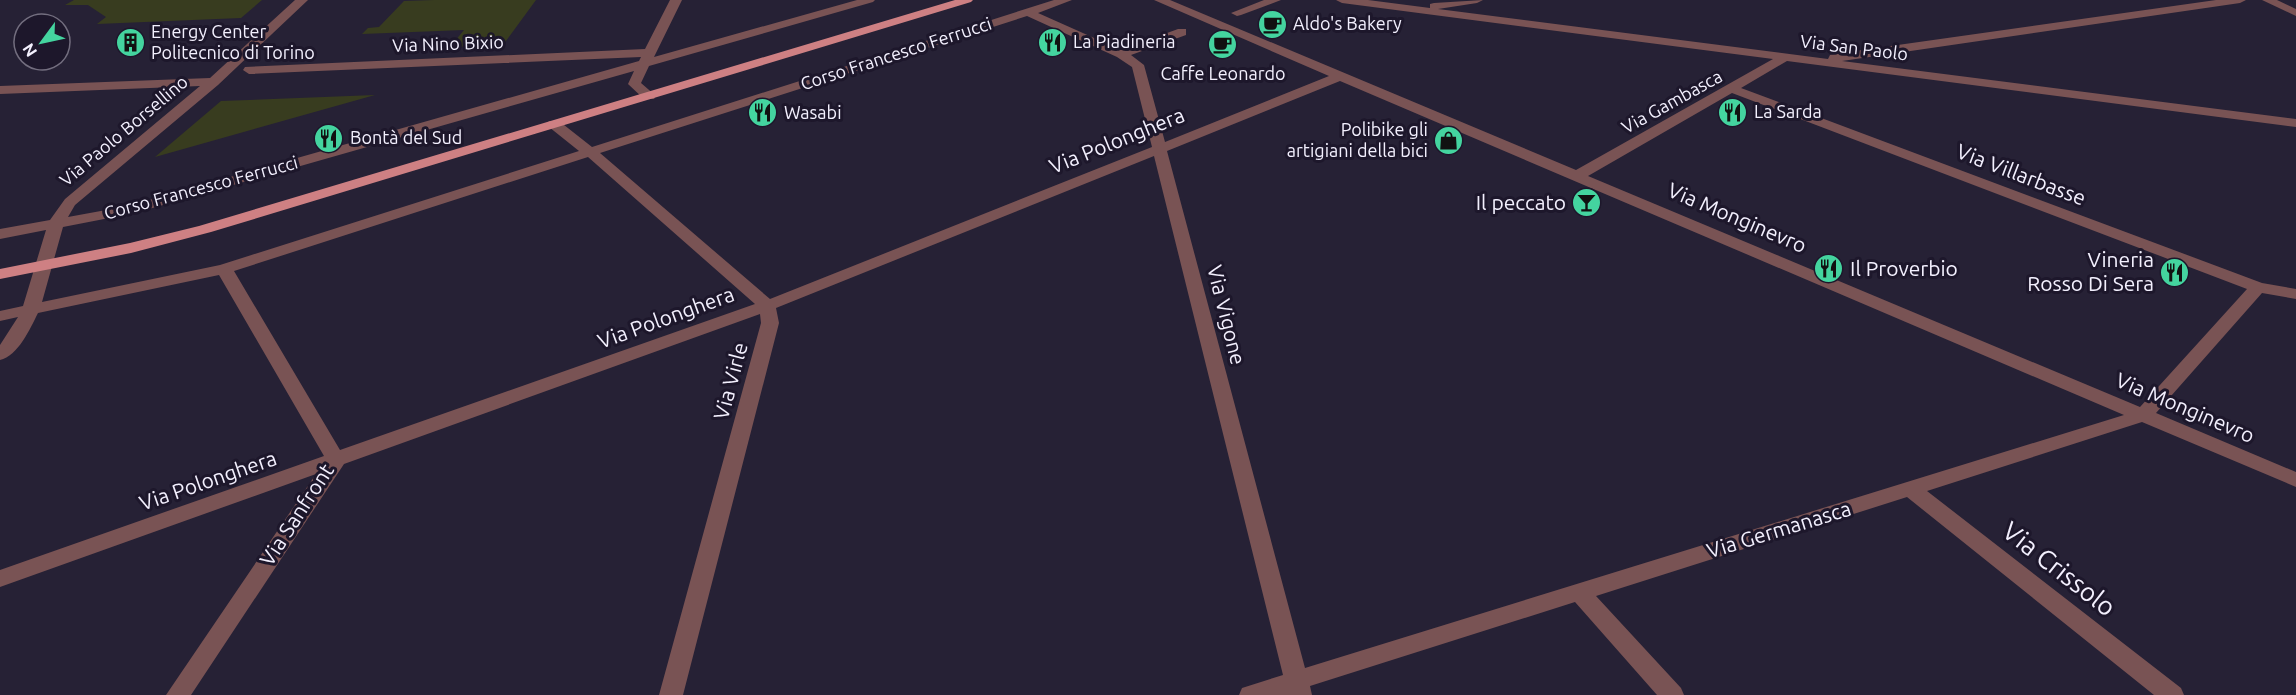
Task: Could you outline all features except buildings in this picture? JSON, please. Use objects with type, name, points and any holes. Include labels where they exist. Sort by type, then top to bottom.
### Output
[{"type":"main road","name":"Corso Francesco Ferrucci","points":[[0,274],[140,246],[194,232],[967,0]]},
{"type":"street","name":"Via Paolo Borsellino","points":[[0,355],[16,341],[32,309],[56,224],[70,202],[213,82],[302,0]]},
{"type":"street","points":[[649,96],[634,84],[676,0]]},
{"type":"street","name":"Corso Francesco Ferrucci","points":[[0,234],[130,210],[646,59],[869,0]]},
{"type":"street","name":"Corso Francesco Ferrucci","points":[[0,316],[224,268],[1066,0]]},
{"type":"street","name":"Via Monginevro","points":[[1160,0],[2296,480]]},
{"type":"street","points":[[1237,13],[1275,0]]},
{"type":"street","name":"Via San Paolo","points":[[1342,0],[2296,123]]},
{"type":"street","name":"Via San Paolo","points":[[1408,9],[1477,0]]},
{"type":"street","points":[[1812,61],[2240,0]]},
{"type":"street","points":[[2268,0],[2296,13]]},
{"type":"street","name":"Via Vigone","points":[[1028,12],[1121,54],[1138,65],[1298,688]]},
{"type":"street","points":[[1121,54],[1182,32]]},
{"type":"street","name":"Via Gambasca","points":[[1577,176],[1784,58]]},
{"type":"street","name":"Via Nino Bixio","points":[[249,70],[646,59]]},
{"type":"street","name":"Via Polonghera","points":[[0,579],[767,306],[1338,76]]},
{"type":"street","points":[[0,90],[213,82]]},
{"type":"street","name":"Via Villarbasse","points":[[1733,89],[2258,287],[2296,294]]},
{"type":"street","points":[[554,124],[767,306]]},
{"type":"street","name":"Via Sanfront","points":[[178,695],[336,460],[224,268]]},
{"type":"street","name":"Via Germanasca","points":[[1251,695],[1298,688],[1579,592],[2140,416],[2258,287]]},
{"type":"street","name":"Via Virle","points":[[671,695],[770,323],[767,306]]},
{"type":"street","name":"Via Crissolo","points":[[1910,489],[2172,695]]},
{"type":"street","points":[[1579,592],[1672,695]]},
{"type":"green space","points":[[74,0],[262,0],[241,18],[97,24],[106,17],[88,5],[65,5]]},
{"type":"green space","points":[[536,0],[503,45],[450,47],[464,30],[362,34],[368,28],[379,27],[404,1]]},
{"type":"green space","points":[[375,95],[155,157],[221,101]]},
{"type":"place","name":"Aldo's Bakery","points":[[1272,24]]},
{"type":"place","name":"Energy Center Politecnico di Torino","points":[[130,42]]},
{"type":"place","name":"La Piadineria","points":[[1052,42]]},
{"type":"place","name":"Caffe Leonardo","points":[[1223,45]]},
{"type":"place","name":"La Sarda","points":[[1733,112]]},
{"type":"place","name":"Wasabi","points":[[763,113]]},
{"type":"place","name":"Bontà del Sud","points":[[329,138]]},
{"type":"place","name":"Polibike gli artigiani della bici","points":[[1449,140]]},
{"type":"place","name":"Il peccato","points":[[1587,203]]},
{"type":"place","name":"Il Proverbio","points":[[1829,269]]},
{"type":"place","name":"Vineria Rosso Di Sera","points":[[2175,272]]}]
